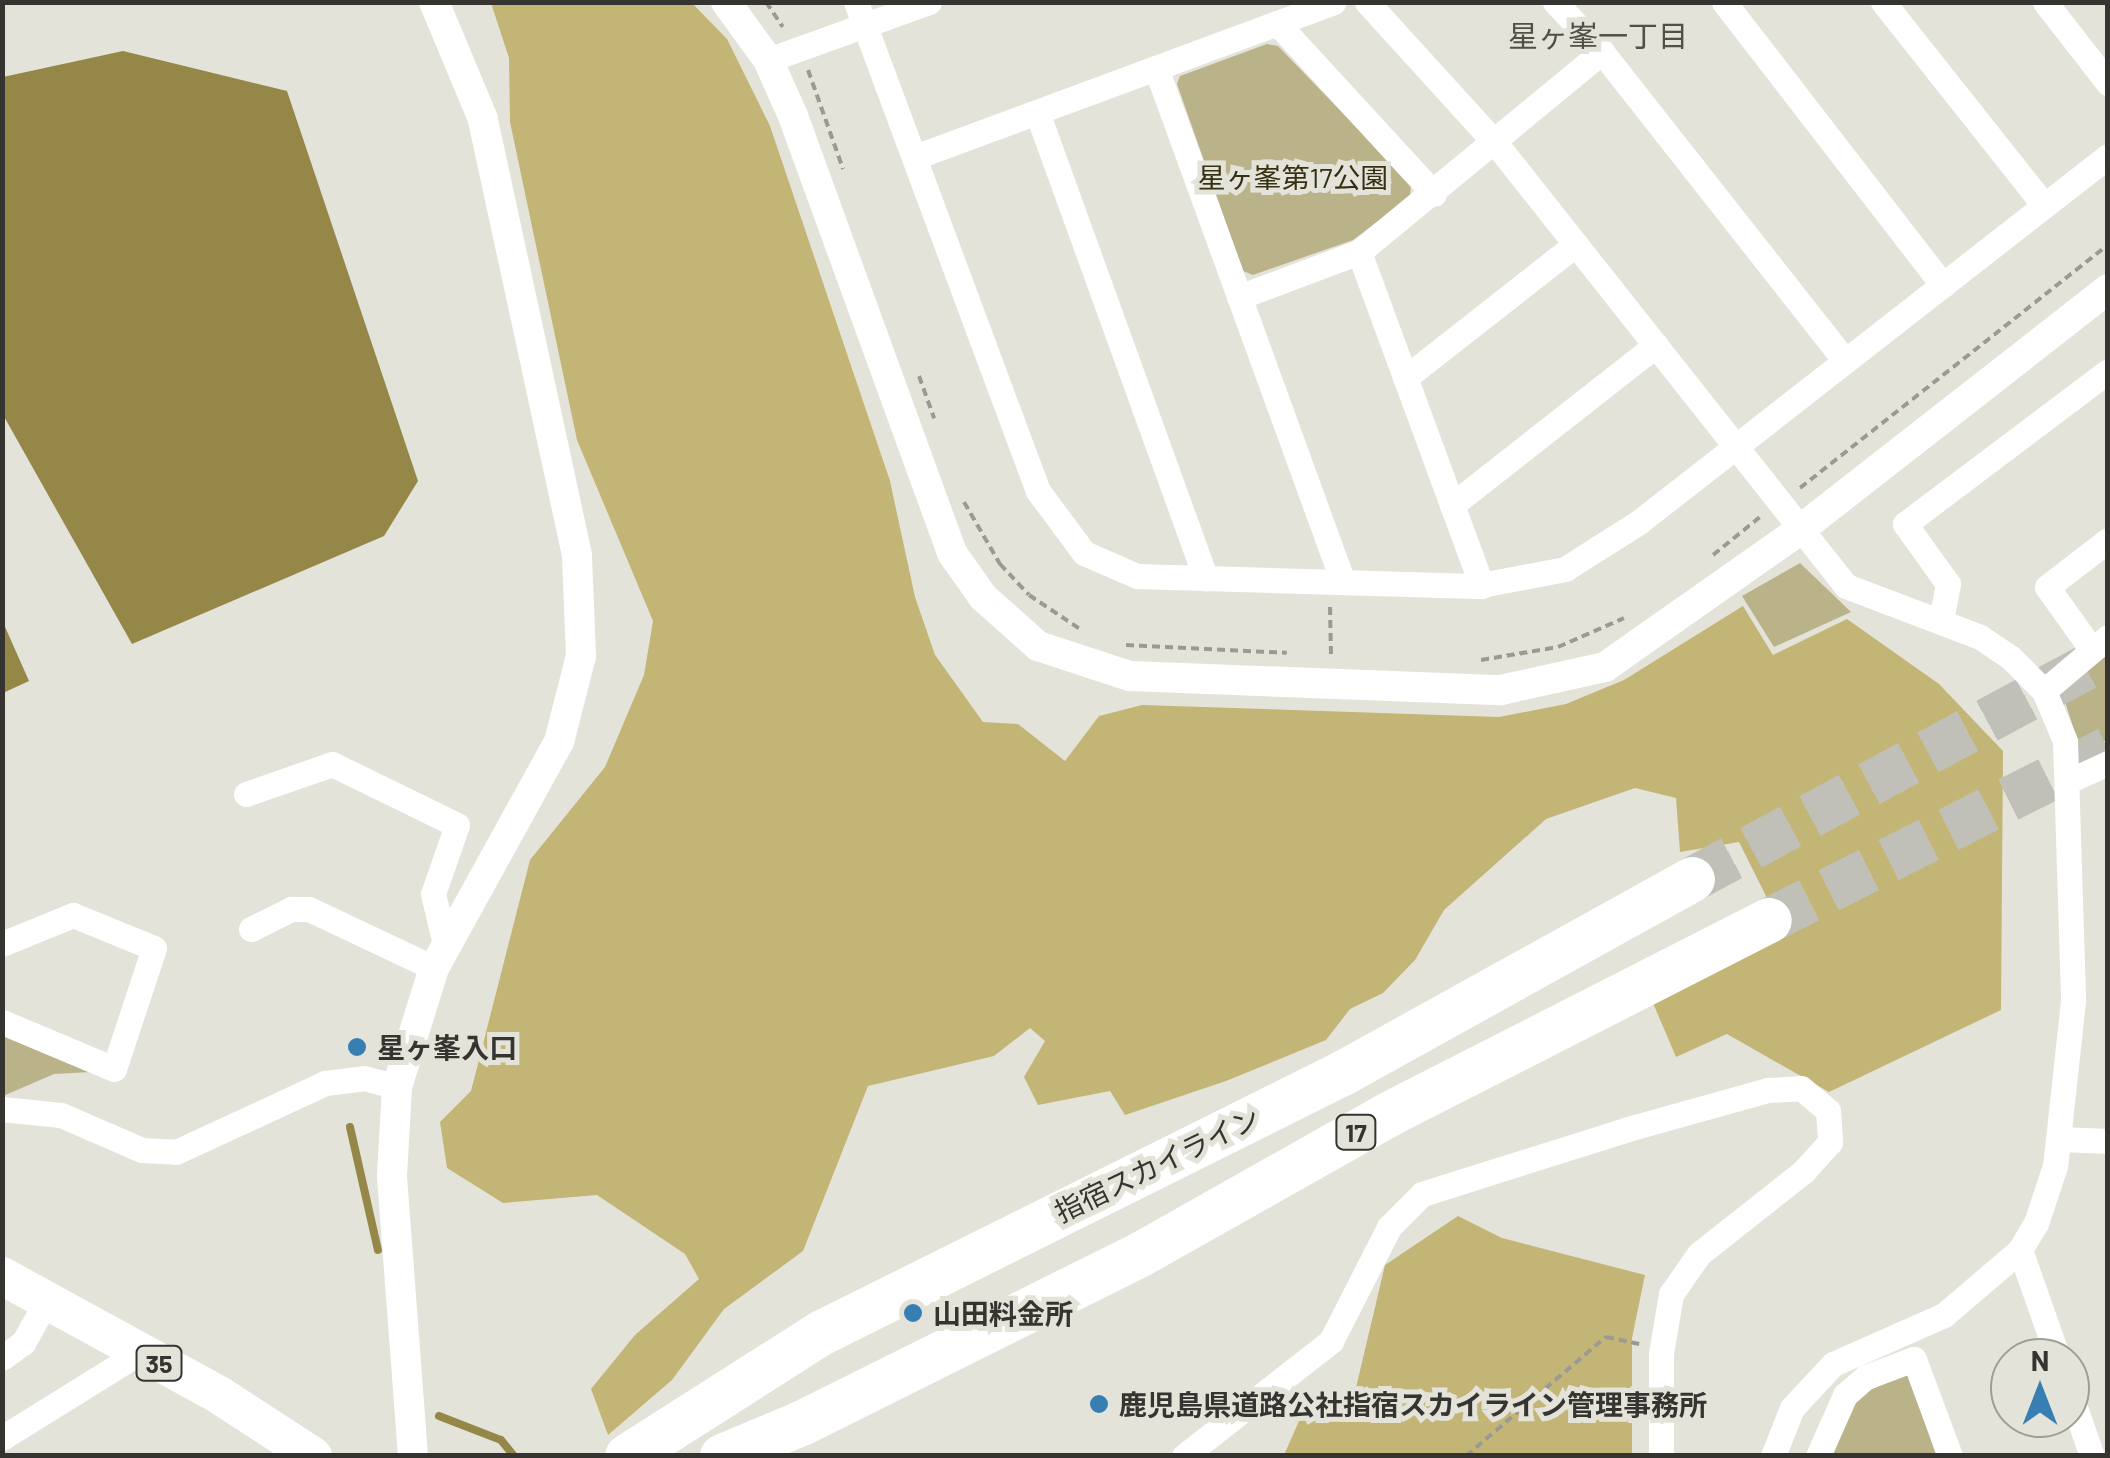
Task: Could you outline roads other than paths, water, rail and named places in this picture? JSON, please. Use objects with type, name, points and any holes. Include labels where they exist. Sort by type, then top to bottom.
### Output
[{"type":"highway","name":"指宿スカイライン","points":[[643,1447],[822,1332],[1342,1074],[1692,879]]},
{"type":"highway","name":"17","points":[[722,1456],[803,1422],[1140,1254],[1390,1113],[1769,920]]},
{"type":"main road","name":"35","points":[[2,1276],[140,1352],[312,1456]]},
{"type":"street","points":[[413,1456],[392,1176],[397,1087],[440,958],[559,742],[581,656],[581,593],[483,119],[434,2]]},
{"type":"street","points":[[726,2],[782,55],[952,553],[982,596],[1038,646],[1098,668],[1178,681],[1445,690],[1560,682],[1606,667],[1655,637],[1802,529],[2108,289]]},
{"type":"street","points":[[782,55],[861,14],[929,2]]},
{"type":"street","points":[[915,156],[1333,2]]},
{"type":"street","points":[[1367,2],[1497,145],[1846,586],[1941,620],[1996,648],[2044,690],[2065,741],[2071,780],[2073,1001],[2058,1139],[2046,1194],[2020,1250],[1944,1315],[1833,1364],[1792,1408],[1772,1456]]},
{"type":"street","points":[[1556,2],[1602,52],[1845,362]]},
{"type":"street","points":[[1724,2],[1943,285]]},
{"type":"street","points":[[1883,2],[2044,205]]},
{"type":"street","points":[[2045,2],[2108,83]]},
{"type":"street","points":[[861,14],[1053,518],[1084,553],[1109,568],[1137,576],[1482,586],[1565,570],[1736,446],[2108,156]]},
{"type":"street","points":[[1277,23],[1434,194]]},
{"type":"street","points":[[1240,297],[1359,252],[1497,145],[1602,52]]},
{"type":"street","points":[[1156,68],[1240,297],[1336,582]]},
{"type":"street","points":[[1037,112],[1206,578]]},
{"type":"street","points":[[1405,378],[1576,244]]},
{"type":"street","points":[[1359,252],[1482,586]]},
{"type":"street","points":[[1452,505],[1656,345]]},
{"type":"street","points":[[1941,620],[1948,584],[1905,524],[2108,371]]},
{"type":"street","points":[[2044,690],[2100,644],[2047,587],[2108,540]]},
{"type":"street","points":[[2071,780],[2108,763]]},
{"type":"street","points":[[246,794],[332,764],[457,825],[433,894],[440,958]]},
{"type":"street","points":[[251,929],[291,909],[310,909],[440,958]]},
{"type":"street","points":[[2,944],[72,915],[154,948],[114,1070],[2,1022]]},
{"type":"street","points":[[2,1108],[61,1115],[142,1150],[176,1152],[325,1083],[364,1078],[397,1087]]},
{"type":"street","points":[[1184,1456],[1331,1342],[1389,1226],[1422,1194],[1646,1124],[1768,1090],[1802,1088],[1828,1111],[1830,1142],[1684,1270],[1670,1294],[1661,1354],[1661,1456]]},
{"type":"street","points":[[2058,1139],[2108,1141]]},
{"type":"street","points":[[2020,1250],[2051,1338]]},
{"type":"street","points":[[2,1358],[23,1343],[47,1300]]},
{"type":"street","points":[[2,1438],[140,1352]]},
{"type":"street","points":[[1818,1456],[1845,1395],[1866,1377],[1914,1359],[1950,1456]]},
{"type":"waterway","points":[[350,1127],[378,1250]]},
{"type":"waterway","points":[[439,1416],[501,1440],[514,1456]]},
{"type":"tunnel","points":[[1692,879],[2108,655]]},
{"type":"tunnel","points":[[1769,920],[2108,749]]},
{"type":"place","name":"星ヶ峯入口","points":[[357,1047]]},
{"type":"place","name":"山田料金所","points":[[913,1313]]},
{"type":"place","name":"鹿児島県道路公社指宿スカイライン管理事務所","points":[[1099,1404]]},
{"type":"district","name":"星ヶ峯一丁目","points":[[1598,35]]},
{"type":"park label","name":"星ヶ峯第17公園","points":[[1293,177]]}]
